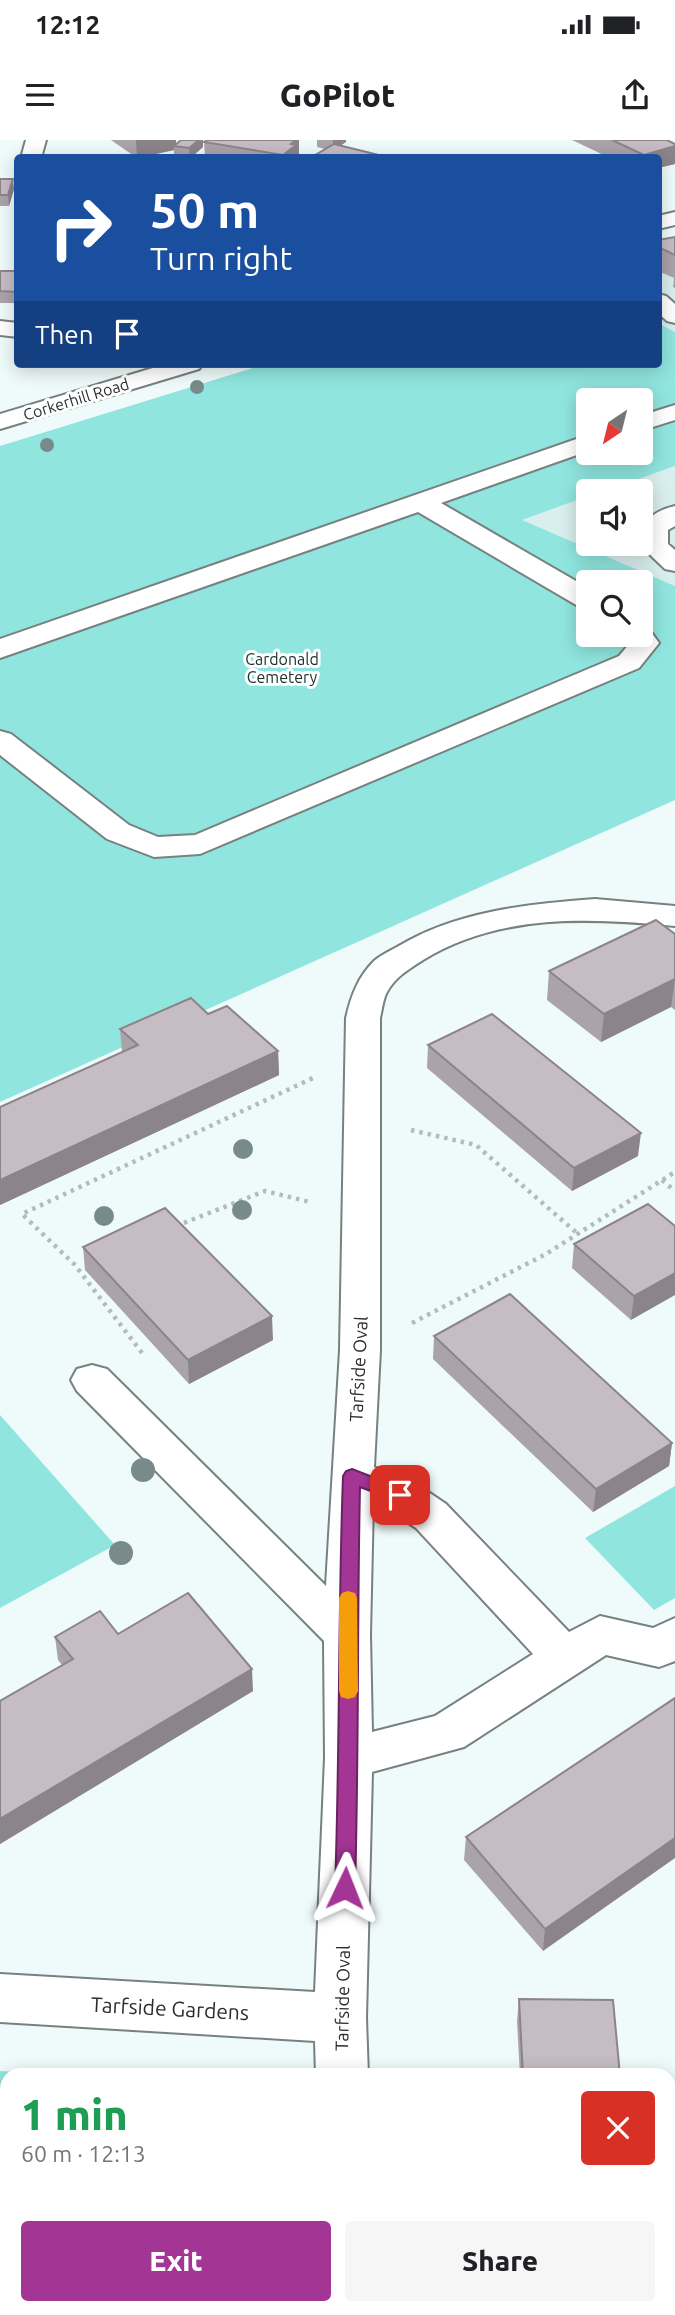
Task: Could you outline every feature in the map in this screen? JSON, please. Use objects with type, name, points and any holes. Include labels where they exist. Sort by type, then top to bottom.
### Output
[{"type":"street","points":[[137,368],[152,376]]},
{"type":"street","name":"Corkerhill Road","points":[[0,422],[178,368]]},
{"type":"street","points":[[653,420],[675,412]]},
{"type":"street","points":[[0,649],[576,447]]},
{"type":"street","points":[[420,502],[576,593]]},
{"type":"street","points":[[675,514],[655,527],[655,547],[675,563]]},
{"type":"street","points":[[0,740],[118,832],[154,847],[200,844],[629,662],[642,647]]},
{"type":"street","name":"Tarfside Oval","points":[[342,2068],[340,2018],[349,1758],[347,1635],[352,1476],[360,1350],[363,1018],[369,992],[387,968],[421,947],[475,925],[537,914],[595,909],[675,916]]},
{"type":"street","points":[[92,1380],[347,1635]]},
{"type":"street","points":[[352,1476],[400,1495],[431,1516],[563,1656]]},
{"type":"street","points":[[349,1758],[447,1733],[600,1634],[659,1648],[675,1637]]},
{"type":"street","name":"Tarfside Gardens","points":[[0,1998],[340,2018]]},
{"type":"path","points":[[92,1380],[147,1359],[75,1265],[22,1214],[296,1084],[364,1061]]},
{"type":"path","points":[[363,1118],[476,1145],[578,1234]]},
{"type":"path","points":[[360,1350],[546,1254],[675,1172]]},
{"type":"path","points":[[662,1180],[675,1191]]},
{"type":"path","points":[[164,1231],[265,1191],[362,1214]]},
{"type":"path","points":[[75,1265],[88,1260]]},
{"type":"shaded area","points":[[675,238],[675,332],[662,325],[662,242]]},
{"type":"shaded area","points":[[675,466],[675,586],[653,577],[653,570],[638,570],[605,556],[653,556],[653,479],[638,479]]},
{"type":"shaded area","points":[[576,500],[576,544],[521,520]]},
{"type":"green space","name":"Cardonald Cemetery","points":[[662,325],[675,332],[675,466],[638,479],[576,479],[576,500],[522,520],[576,543],[576,556],[605,556],[638,570],[576,570],[576,647],[653,647],[653,577],[675,586],[675,800],[0,1102],[0,446],[253,368],[662,368]]},
{"type":"green space","points":[[0,1415],[115,1545],[0,1608]]},
{"type":"green space","points":[[675,1486],[675,1598],[654,1610],[585,1538]]},
{"type":"building","points":[[181,140],[199,140],[189,148],[174,146]]},
{"type":"building","points":[[296,140],[291,144],[296,145],[284,154],[277,154],[204,142]]},
{"type":"building","points":[[612,140],[667,140],[675,144],[675,146],[642,154]]},
{"type":"building","points":[[334,144],[375,154],[317,154]]},
{"type":"building","points":[[0,179],[13,179],[8,195],[0,195]]},
{"type":"building","points":[[675,237],[675,255],[662,249],[662,239]]},
{"type":"building","points":[[0,271],[14,271],[14,292],[0,291]]},
{"type":"building","points":[[656,920],[675,934],[675,979],[604,1014],[549,971]]},
{"type":"building","points":[[191,998],[208,1014],[227,1006],[278,1051],[0,1180],[0,1107],[138,1045],[120,1029]]},
{"type":"building","points":[[492,1014],[641,1133],[574,1168],[428,1045]]},
{"type":"building","points":[[648,1204],[675,1226],[675,1273],[634,1296],[574,1244]]},
{"type":"building","points":[[165,1208],[272,1316],[188,1360],[83,1247]]},
{"type":"building","points":[[510,1294],[672,1443],[596,1489],[434,1336]]},
{"type":"building","points":[[188,1593],[252,1669],[0,1819],[0,1701],[73,1659],[55,1637],[100,1611],[118,1634]]},
{"type":"building","points":[[675,1698],[675,1838],[545,1929],[466,1837]]},
{"type":"building","points":[[519,1999],[613,2000],[619,2068],[523,2068]]},
{"type":"slow traffic","points":[[348,1598],[348,1691]]},
{"type":"route","points":[[345,1888],[349,1758],[347,1635],[352,1476],[400,1495]]}]
